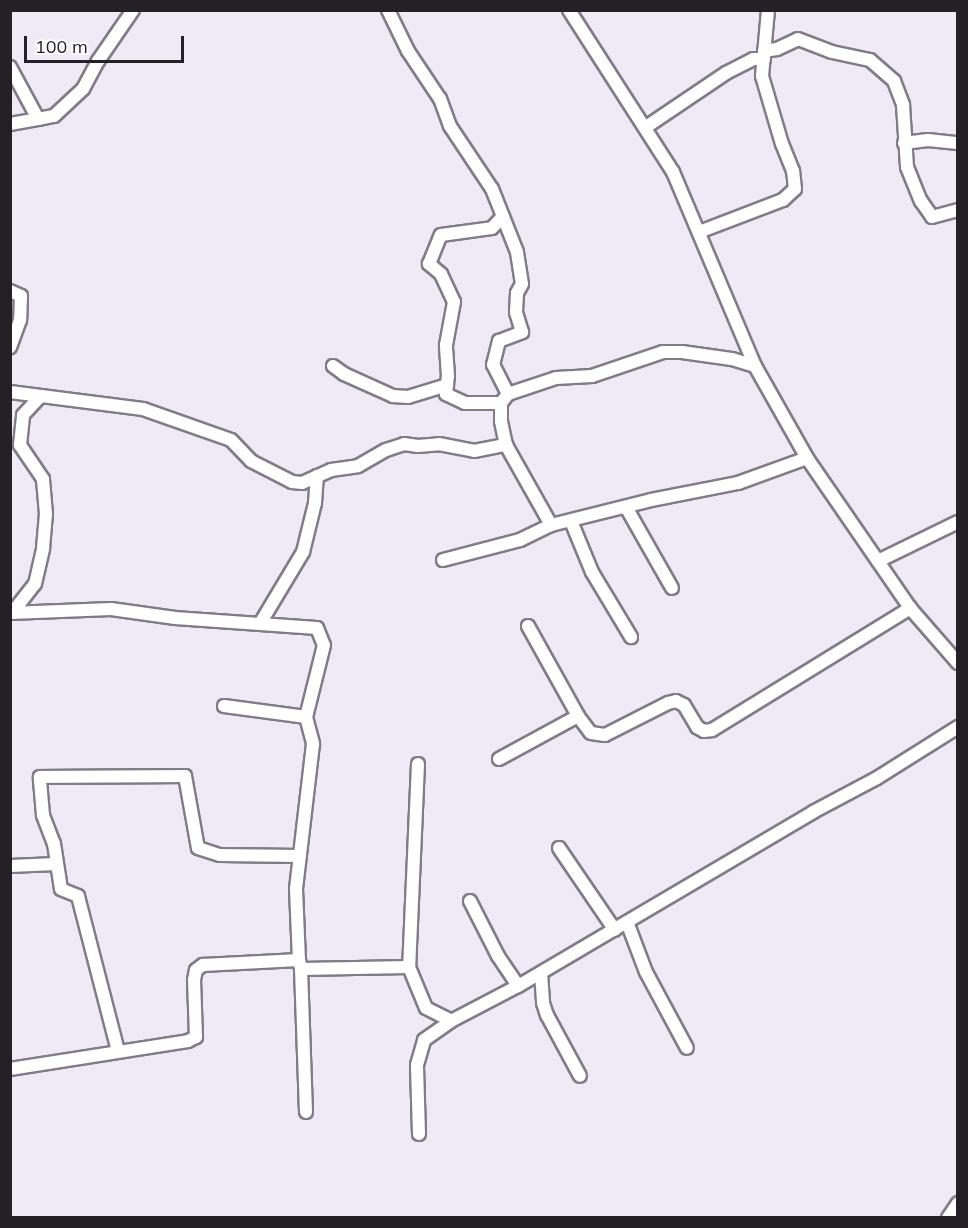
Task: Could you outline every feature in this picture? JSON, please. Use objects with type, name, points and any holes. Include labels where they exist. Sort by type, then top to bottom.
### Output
[{"type":"street","points":[[10,124],[54,116],[83,89],[98,61],[133,10]]},
{"type":"street","points":[[388,10],[408,51],[440,99],[450,126],[492,189],[517,252],[522,284],[517,293],[516,312],[522,332],[499,341],[493,365],[504,398],[501,421],[506,446],[551,525]]},
{"type":"street","points":[[569,10],[673,172],[755,366],[807,458],[910,608],[957,663]]},
{"type":"street","points":[[699,232],[783,200],[795,189],[794,171],[782,144],[762,76],[768,10]]},
{"type":"street","points":[[646,127],[726,73],[798,39],[832,52],[870,60],[894,81],[903,105],[907,167],[921,201],[932,218],[957,210]]},
{"type":"street","points":[[10,67],[38,119]]},
{"type":"street","points":[[904,143],[928,140],[957,142]]},
{"type":"street","points":[[503,216],[492,228],[441,236],[429,264],[441,274],[454,302],[446,345],[446,394],[465,403],[504,398],[556,378],[592,376],[663,352],[682,352],[732,359],[755,366]]},
{"type":"street","points":[[10,291],[21,296],[20,320],[10,347]]},
{"type":"street","points":[[333,366],[344,374],[393,396],[408,397],[447,385]]},
{"type":"street","points":[[10,392],[143,409],[231,441],[251,460],[282,479],[302,483],[332,470],[358,466],[386,450],[404,444],[418,446],[439,444],[474,451],[506,446]]},
{"type":"street","points":[[11,613],[35,584],[46,514],[43,479],[20,445],[17,414],[41,396]]},
{"type":"street","points":[[443,560],[520,540],[551,525],[738,483],[807,458]]},
{"type":"street","points":[[261,622],[303,552],[315,503],[317,476]]},
{"type":"street","points":[[626,507],[672,588]]},
{"type":"street","points":[[570,521],[592,572],[631,637]]},
{"type":"street","points":[[878,561],[957,522]]},
{"type":"street","points":[[528,626],[578,716],[591,733],[605,735],[676,701],[684,705],[697,727],[704,731],[712,730],[910,608]]},
{"type":"street","points":[[11,613],[111,609],[175,618],[261,622],[316,628],[324,645],[306,717],[313,744],[296,889],[306,1112]]},
{"type":"street","points":[[224,706],[306,717]]},
{"type":"street","points":[[498,759],[578,716]]},
{"type":"street","points":[[419,1134],[418,1053],[424,1040],[451,1021],[541,973],[877,778],[957,727]]},
{"type":"street","points":[[417,764],[409,967],[426,1008],[451,1021]]},
{"type":"street","points":[[118,1051],[78,896],[61,889],[54,844],[43,815],[40,777],[185,776],[198,848],[220,855],[300,856]]},
{"type":"street","points":[[560,848],[615,930]]},
{"type":"street","points":[[10,866],[56,864]]},
{"type":"street","points":[[470,901],[498,956],[518,986]]},
{"type":"street","points":[[627,922],[646,972],[687,1048]]},
{"type":"street","points":[[10,1069],[188,1041],[196,1037],[194,980],[196,970],[203,965],[300,964],[409,967]]},
{"type":"street","points":[[541,973],[547,1015],[580,1076]]},
{"type":"street","points":[[948,1218],[957,1203]]}]
